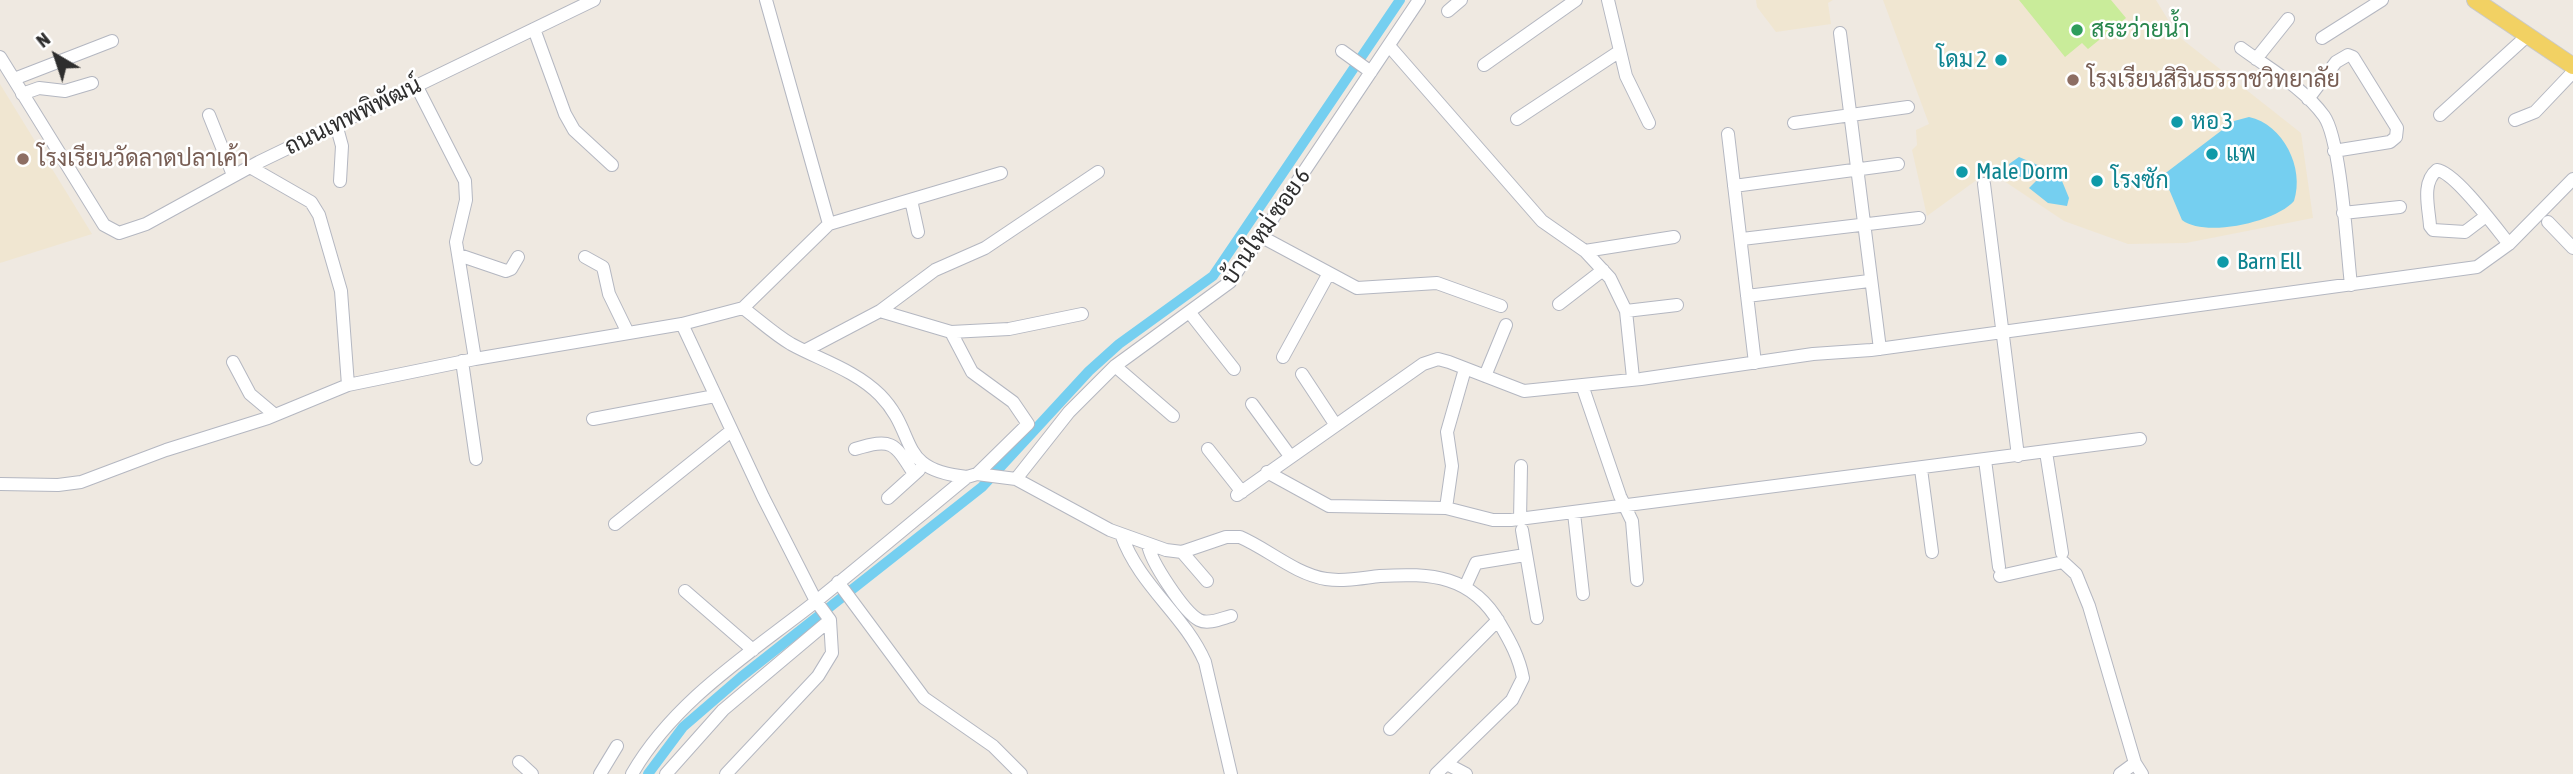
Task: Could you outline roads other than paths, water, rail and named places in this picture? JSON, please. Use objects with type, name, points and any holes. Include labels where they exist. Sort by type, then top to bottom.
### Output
[{"type":"main road","points":[[2476,0],[2573,66]]},
{"type":"street","name":"ถนนเทพพิพัฒน์","points":[[0,57],[104,225],[112,232],[130,231],[250,166],[594,0]]},
{"type":"street","points":[[766,0],[829,224]]},
{"type":"street","name":"บ้านใหม่ ซอย 6","points":[[1016,479],[1069,412],[1115,366],[1230,282],[1262,237],[1363,67],[1390,47],[1419,0]]},
{"type":"street","points":[[1448,11],[1461,0]]},
{"type":"street","points":[[1484,65],[1576,0]]},
{"type":"street","points":[[1608,0],[1626,76],[1649,123]]},
{"type":"street","points":[[2322,38],[2382,0]]},
{"type":"street","points":[[2256,60],[2288,19]]},
{"type":"street","points":[[534,29],[565,114],[578,135],[612,165]]},
{"type":"street","points":[[1840,33],[1869,281],[1880,348]]},
{"type":"street","points":[[2440,115],[2527,36]]},
{"type":"street","points":[[14,79],[112,41]]},
{"type":"street","points":[[1390,47],[1535,214],[1585,251],[1617,289],[1626,311],[1633,378]]},
{"type":"street","points":[[2241,48],[2308,99],[2328,123],[2343,213],[2351,285]]},
{"type":"street","points":[[1342,51],[1363,67]]},
{"type":"street","points":[[1517,119],[1620,51]]},
{"type":"street","points":[[2308,99],[2336,62],[2348,55],[2354,57],[2397,128],[2396,137],[2389,142],[2334,150]]},
{"type":"street","points":[[2515,120],[2535,112],[2573,72]]},
{"type":"street","points":[[22,94],[39,88],[65,91],[92,82]]},
{"type":"street","points":[[415,85],[465,181],[466,200],[456,242],[469,360],[476,459]]},
{"type":"street","points":[[1794,123],[1908,107]]},
{"type":"street","points":[[209,115],[233,175]]},
{"type":"street","points":[[336,124],[342,146],[340,181]]},
{"type":"street","points":[[1728,134],[1755,363]]},
{"type":"street","points":[[1734,186],[1898,164]]},
{"type":"street","points":[[250,166],[312,202],[319,215],[341,291],[348,385]]},
{"type":"street","points":[[2486,216],[2465,232],[2433,230],[2430,226],[2427,187],[2430,176],[2437,170],[2446,173],[2486,216],[2509,244]]},
{"type":"street","points":[[806,350],[880,311],[927,275],[985,248],[1098,172]]},
{"type":"street","points":[[0,484],[58,485],[81,482],[275,415],[348,385],[469,360],[682,324],[743,308],[829,224],[1001,173]]},
{"type":"street","points":[[1208,449],[1240,493],[1335,424],[1423,365],[1438,359],[1524,391],[1880,348],[2477,267],[2509,244],[2573,179]]},
{"type":"street","points":[[1984,184],[2018,456]]},
{"type":"street","points":[[911,200],[918,232]]},
{"type":"street","points":[[2343,213],[2400,207]]},
{"type":"street","points":[[1742,239],[1919,218]]},
{"type":"street","points":[[2548,222],[2572,244]]},
{"type":"street","points":[[1262,237],[1363,289],[1437,283],[1501,306]]},
{"type":"street","points":[[1585,251],[1674,237]]},
{"type":"street","points":[[458,255],[506,271],[516,264],[518,257]]},
{"type":"street","points":[[585,257],[603,267],[609,294],[628,334]]},
{"type":"street","points":[[1559,304],[1603,271]]},
{"type":"street","points":[[1283,357],[1329,273]]},
{"type":"street","points":[[1747,296],[1869,281]]},
{"type":"street","points":[[1626,311],[1677,305]]},
{"type":"street","points":[[743,308],[785,340],[857,377],[880,395],[895,413],[907,445],[924,465],[941,475],[982,475],[1016,479],[1121,534],[1147,544],[1182,552],[1226,537],[1240,537],[1317,577],[1342,581],[1431,576],[1466,585],[1485,600],[1515,648],[1521,666],[1521,686],[1513,700],[1436,774]]},
{"type":"street","points":[[880,311],[951,332],[1009,329],[1082,314]]},
{"type":"street","points":[[1190,313],[1234,369]]},
{"type":"street","points":[[682,324],[731,431],[818,602],[830,618],[833,642],[830,661],[726,774]]},
{"type":"street","points":[[1485,376],[1506,325]]},
{"type":"street","points":[[632,774],[643,755],[674,718],[753,650],[841,586],[982,475],[1028,424],[1013,402],[972,372],[951,332]]},
{"type":"street","points":[[233,362],[250,394],[275,415]]},
{"type":"street","points":[[1115,366],[1173,416]]},
{"type":"street","points":[[1446,508],[1452,466],[1447,432],[1465,369]]},
{"type":"street","points":[[1302,374],[1335,424]]},
{"type":"street","points":[[1582,384],[1635,531],[1637,580]]},
{"type":"street","points":[[593,419],[715,396]]},
{"type":"street","points":[[1252,404],[1290,456]]},
{"type":"street","points":[[615,524],[731,431]]},
{"type":"street","points":[[1267,472],[1329,506],[1446,508],[1521,525],[1625,505],[2140,439]]},
{"type":"street","points":[[855,449],[881,442],[890,443],[902,454],[914,474]]},
{"type":"street","points":[[2046,452],[2062,553]]},
{"type":"street","points":[[1985,460],[1999,571],[2063,562],[2076,574],[2089,606],[2138,769],[2120,774]]},
{"type":"street","points":[[888,498],[924,465]]},
{"type":"street","points":[[1521,466],[1521,525],[1537,618]]},
{"type":"street","points":[[1921,469],[1932,552]]},
{"type":"street","points":[[1574,513],[1583,594]]},
{"type":"street","points":[[1121,534],[1139,573],[1198,644],[1207,668],[1231,774]]},
{"type":"street","points":[[1147,544],[1152,562],[1195,617],[1205,622],[1231,617]]},
{"type":"street","points":[[1182,552],[1207,580]]},
{"type":"street","points":[[1466,585],[1476,563],[1525,555]]},
{"type":"street","points":[[841,586],[924,698],[993,746],[1021,774]]},
{"type":"street","points":[[685,591],[753,650]]},
{"type":"street","points":[[670,773],[723,710],[830,618]]},
{"type":"street","points":[[1390,729],[1498,620]]},
{"type":"street","points":[[600,774],[617,746]]},
{"type":"street","points":[[519,762],[532,774]]},
{"type":"street","points":[[1447,764],[1466,774]]},
{"type":"water","points":[[2249,117],[2272,128],[2288,149],[2296,175],[2294,201],[2272,215],[2240,225],[2207,228],[2182,220],[2163,175],[2234,121]]},
{"type":"water","points":[[2019,157],[2040,166],[2042,171],[2029,181],[2010,172],[2009,164]]},
{"type":"water","points":[[2048,178],[2062,181],[2069,198],[2067,206],[2048,203],[2029,188],[2036,181]]},
{"type":"waterway","points":[[648,774],[683,727],[741,677],[982,487],[1089,371],[1119,344],[1213,276],[1400,0]]},
{"type":"place","name":"สระว่ายน้ำ","points":[[2077,30]]},
{"type":"place","name":"โดม 2","points":[[2001,60]]},
{"type":"place","name":"โรงเรียนสิรินธรราชวิทยาลัย","points":[[2073,80]]},
{"type":"place","name":"หอ 3","points":[[2177,122]]},
{"type":"place","name":"แพ","points":[[2212,154]]},
{"type":"place","name":"โรงเรียนวัดลาดปลาเค้า","points":[[23,159]]},
{"type":"place","name":"Male Dorm","points":[[1962,172]]},
{"type":"place","name":"โรงซัก","points":[[2097,181]]},
{"type":"place","name":"Barn Ell","points":[[2223,262]]}]
